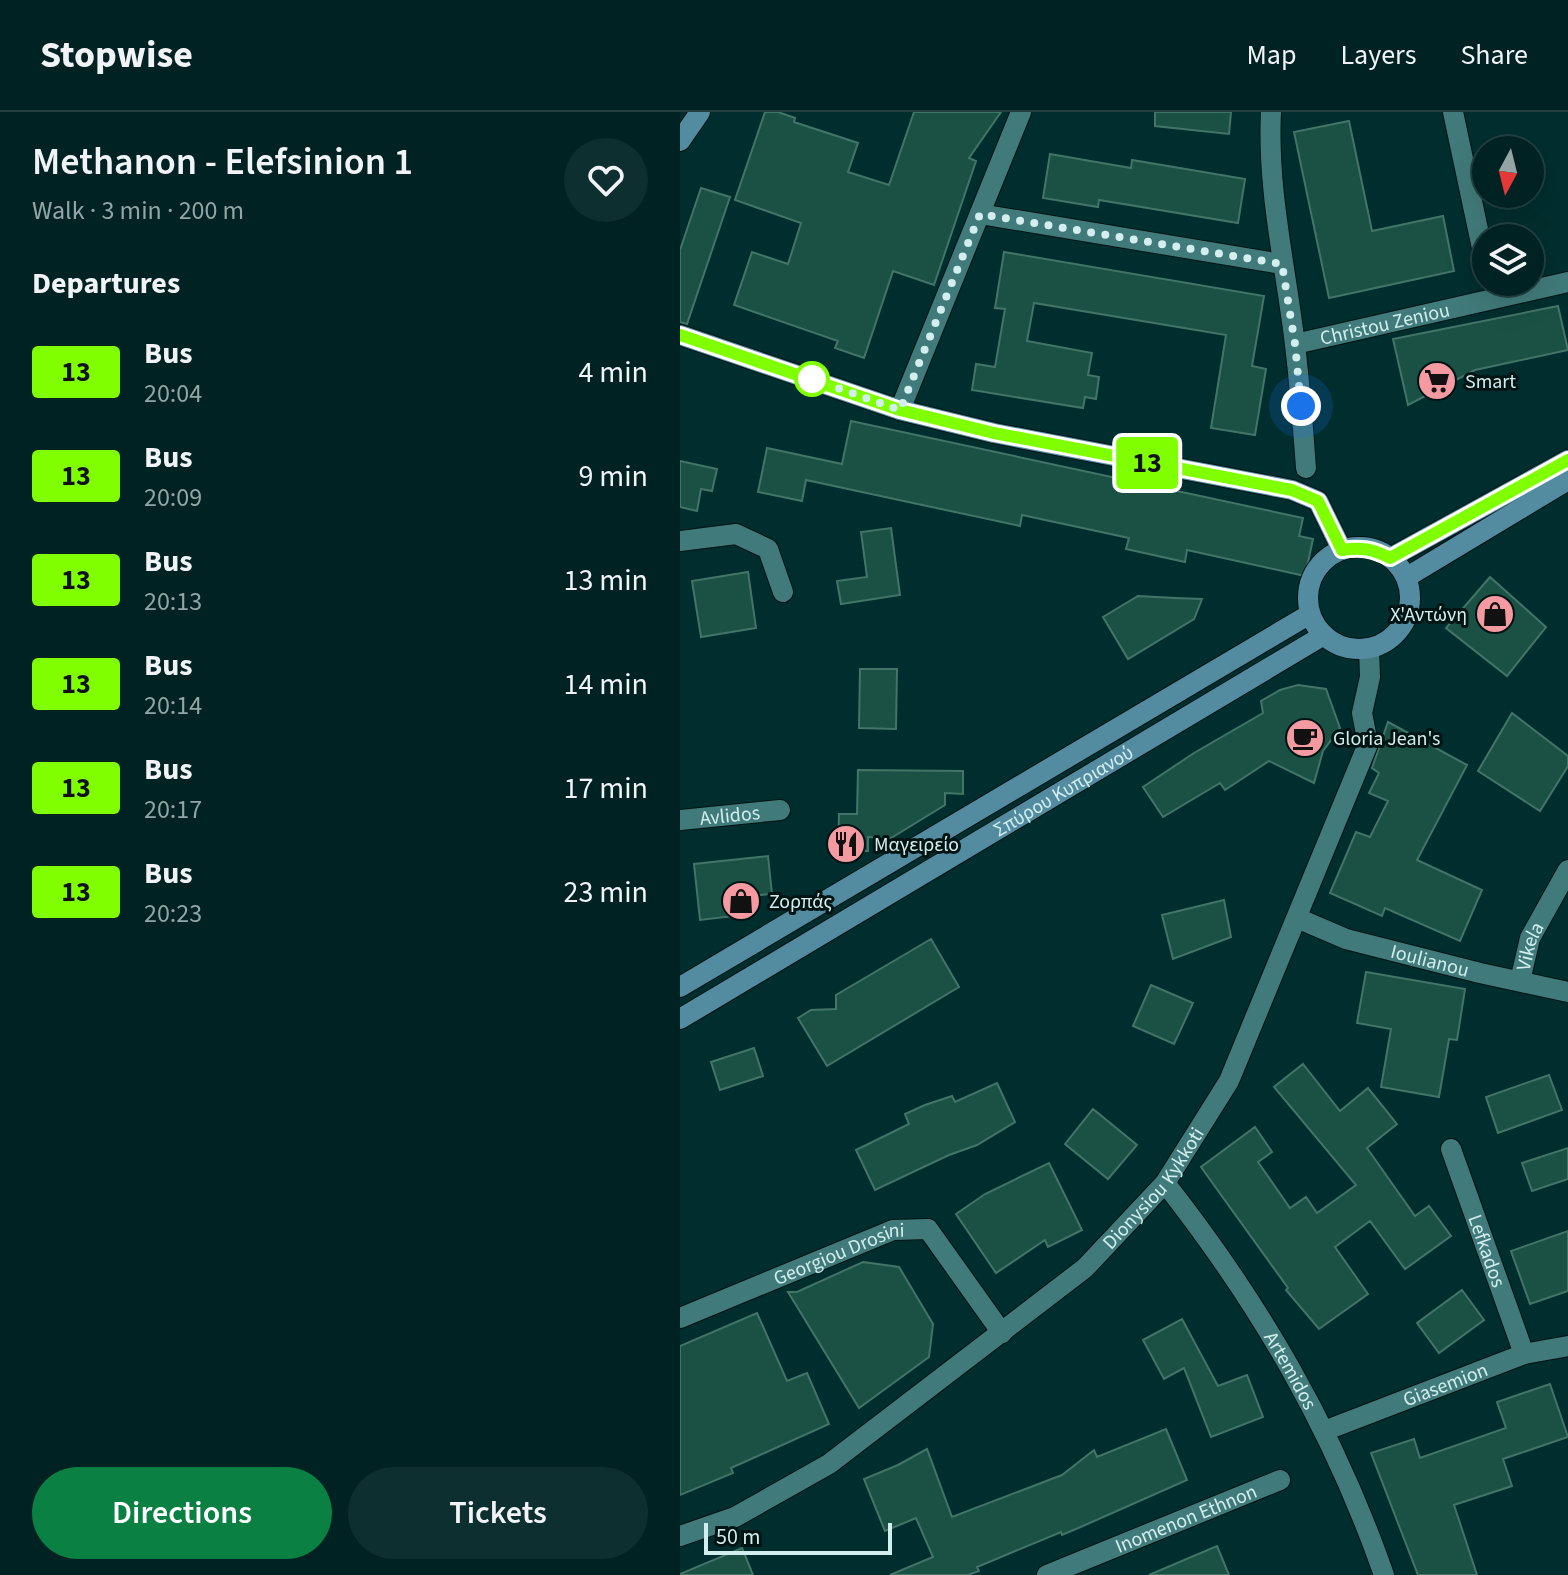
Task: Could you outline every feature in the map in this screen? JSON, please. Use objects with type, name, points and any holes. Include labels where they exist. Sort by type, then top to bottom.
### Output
[{"type":"main road","points":[[680,141],[700,112]]},
{"type":"main road","points":[[680,335],[900,410],[994,433],[1292,490],[1318,501],[1342,550]]},
{"type":"main road","points":[[1390,558],[1568,460]]},
{"type":"main road","points":[[1407,577],[1568,480]]},
{"type":"main road","points":[[1342,550],[1375,550],[1390,558],[1407,577],[1410,602],[1406,618],[1397,632],[1384,643],[1353,649],[1337,644],[1324,635],[1310,614],[1309,588],[1315,572],[1327,559],[1342,550]]},
{"type":"main road","name":"Σπύρου Κυπριανού","points":[[680,987],[1310,614]]},
{"type":"main road","name":"Σπύρου Κυπριανού","points":[[680,1019],[1324,635]]},
{"type":"street","points":[[900,410],[1021,112]]},
{"type":"street","points":[[1271,112],[1270,138],[1282,264],[1295,344],[1306,468]]},
{"type":"street","points":[[1453,112],[1477,224]]},
{"type":"street","points":[[980,214],[1282,264]]},
{"type":"street","name":"Christou Zeniou","points":[[1544,284],[1568,282]]},
{"type":"street","name":"Christou Zeniou","points":[[1295,344],[1472,295]]},
{"type":"street","points":[[680,541],[736,534],[768,549],[783,592]]},
{"type":"street","name":"Dionysiou Kykkoti","points":[[680,1536],[735,1517],[829,1464],[1085,1268],[1165,1183],[1229,1081],[1368,744],[1362,713],[1370,677],[1369,648]]},
{"type":"street","name":"Avlidos","points":[[680,820],[780,810]]},
{"type":"street","name":"Vikela","points":[[1520,981],[1530,938],[1568,870]]},
{"type":"street","name":"Ioulianou","points":[[1297,918],[1346,939],[1568,992]]},
{"type":"street","name":"Lefkados","points":[[1451,1149],[1524,1354]]},
{"type":"street","name":"Artemidos","points":[[1165,1183],[1214,1245],[1269,1328],[1324,1431],[1384,1575]]},
{"type":"street","name":"Georgiou Drosini","points":[[680,1318],[893,1230],[928,1229],[1002,1333]]},
{"type":"street","name":"Giasemion","points":[[1324,1431],[1524,1354],[1568,1346]]},
{"type":"street","name":"Inomenon Ethnon","points":[[1047,1575],[1280,1480]]},
{"type":"building","points":[[765,112],[778,112],[795,118],[794,122],[858,143],[848,172],[889,185],[914,112],[1001,112],[969,158],[976,161],[934,285],[893,271],[864,358],[835,348],[838,341],[734,305],[752,252],[788,264],[801,223],[735,200]]},
{"type":"building","points":[[1155,112],[1231,112],[1229,134],[1155,126]]},
{"type":"building","points":[[1349,121],[1372,231],[1443,216],[1454,271],[1329,298],[1294,132]]},
{"type":"building","points":[[1050,154],[1131,168],[1132,160],[1245,179],[1238,223],[1099,200],[1098,207],[1043,198]]},
{"type":"building","points":[[701,188],[730,197],[687,324],[680,322],[680,250]]},
{"type":"building","points":[[1004,252],[1264,296],[1252,366],[1266,369],[1255,435],[1211,428],[1226,335],[1034,303],[1027,341],[1092,353],[1088,375],[1099,377],[1096,399],[1085,397],[1083,408],[972,390],[976,364],[995,367],[1005,309],[995,308]]},
{"type":"building","points":[[1558,306],[1568,350],[1475,370],[1408,405],[1393,339]]},
{"type":"building","points":[[851,421],[1303,518],[1299,536],[1313,539],[1305,576],[1187,550],[1185,562],[1126,549],[1129,538],[1022,515],[1020,526],[806,480],[802,501],[758,492],[767,448],[842,464]]},
{"type":"building","points":[[680,461],[717,469],[712,491],[701,489],[697,511],[680,507]]},
{"type":"building","points":[[891,528],[900,595],[841,604],[837,581],[867,577],[861,532]]},
{"type":"building","points":[[748,572],[756,628],[701,637],[692,581]]},
{"type":"building","name":"Χ'Αντώνη","points":[[1490,577],[1546,627],[1507,676],[1446,628]]},
{"type":"building","points":[[1138,596],[1202,599],[1194,619],[1128,659],[1103,617]]},
{"type":"building","points":[[860,669],[897,669],[896,729],[859,728]]},
{"type":"building","points":[[1298,685],[1326,689],[1340,728],[1323,751],[1314,783],[1269,761],[1225,790],[1220,783],[1163,817],[1143,787],[1263,713],[1261,701],[1280,690]]},
{"type":"building","points":[[1512,713],[1568,756],[1568,766],[1540,811],[1478,771]]},
{"type":"building","points":[[1388,722],[1467,765],[1417,860],[1482,890],[1460,941],[1385,908],[1382,916],[1330,893],[1356,832],[1370,837],[1388,801],[1369,793],[1379,773],[1372,768]]},
{"type":"building","points":[[858,770],[963,771],[963,794],[945,793],[945,805],[891,838],[868,837],[868,851],[838,851],[839,814],[857,814]]},
{"type":"building","points":[[768,856],[772,894],[749,896],[752,914],[700,920],[694,864]]},
{"type":"building","points":[[1224,900],[1231,937],[1173,959],[1162,915]]},
{"type":"building","points":[[931,939],[959,987],[827,1066],[798,1018],[811,1010],[836,1009],[836,995]]},
{"type":"building","points":[[1366,972],[1465,989],[1457,1040],[1449,1039],[1439,1097],[1381,1087],[1391,1029],[1357,1023]]},
{"type":"building","points":[[1151,985],[1193,1003],[1174,1044],[1133,1026]]},
{"type":"building","points":[[754,1048],[763,1076],[720,1090],[711,1062]]},
{"type":"building","points":[[1303,1064],[1340,1111],[1368,1088],[1397,1124],[1367,1148],[1415,1216],[1429,1206],[1451,1236],[1405,1269],[1370,1221],[1335,1247],[1368,1294],[1319,1329],[1286,1290],[1288,1288],[1201,1167],[1255,1127],[1272,1152],[1258,1162],[1290,1208],[1306,1197],[1317,1213],[1356,1185],[1274,1087]]},
{"type":"building","points":[[1549,1075],[1562,1110],[1498,1133],[1486,1097]]},
{"type":"building","points":[[997,1083],[1015,1122],[977,1145],[875,1190],[856,1150],[909,1124],[905,1114],[952,1096],[955,1102]]},
{"type":"building","points":[[1093,1109],[1137,1145],[1108,1179],[1065,1144]]},
{"type":"building","points":[[1568,1148],[1568,1179],[1532,1191],[1522,1163]]},
{"type":"building","points":[[1049,1163],[1082,1230],[1048,1247],[1045,1240],[996,1273],[956,1214],[985,1194]]},
{"type":"building","points":[[1568,1231],[1568,1291],[1530,1304],[1511,1251]]},
{"type":"building","points":[[863,1262],[899,1267],[933,1324],[929,1357],[859,1408],[788,1292],[797,1292]]},
{"type":"building","points":[[1462,1290],[1484,1320],[1439,1353],[1417,1323]]},
{"type":"building","points":[[757,1313],[787,1381],[807,1373],[829,1424],[731,1468],[733,1473],[680,1495],[680,1346]]},
{"type":"building","points":[[1182,1319],[1218,1386],[1247,1375],[1263,1417],[1211,1437],[1184,1368],[1164,1379],[1143,1340]]},
{"type":"building","points":[[1550,1384],[1568,1437],[1503,1459],[1512,1486],[1454,1505],[1477,1575],[1418,1575],[1371,1453],[1414,1439],[1420,1458],[1506,1428],[1497,1402]]},
{"type":"building","points":[[1166,1429],[1187,1480],[1062,1535],[1061,1532],[977,1567],[979,1571],[968,1575],[890,1575],[933,1557],[916,1518],[885,1531],[864,1479],[927,1449],[952,1517],[1062,1475],[1094,1450],[1097,1457]]},
{"type":"building","points":[[1217,1546],[1229,1575],[1149,1575]]},
{"type":"building","points":[[742,1548],[753,1575],[680,1575],[680,1574]]},
{"type":"bus line","name":"13","points":[[680,335],[900,410],[994,433],[1292,490],[1318,501],[1342,550],[1375,550],[1390,558],[1568,460]]},
{"type":"place","name":"Smart","points":[[1437,381]]},
{"type":"place","name":"Χ'Αντώνη","points":[[1495,614]]},
{"type":"place","name":"Gloria Jean's","points":[[1305,738]]},
{"type":"place","name":"Μαγειρείο","points":[[846,844]]},
{"type":"place","name":"Ζορπάς","points":[[741,901]]},
{"type":"route","points":[[812,379],[900,410],[980,214],[1282,264],[1301,406]]}]
